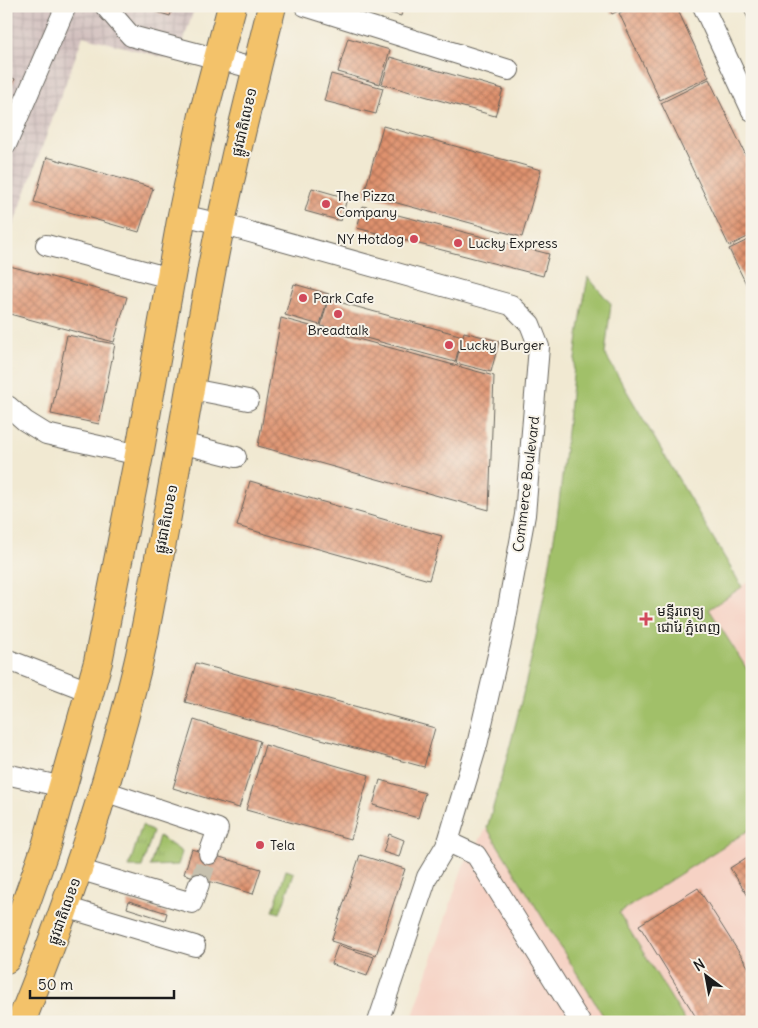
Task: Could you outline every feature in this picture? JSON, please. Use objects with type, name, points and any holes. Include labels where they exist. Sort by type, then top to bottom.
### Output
[{"type":"highway","points":[[6,958],[32,886],[90,692],[111,600],[139,455],[182,215],[204,115],[232,6]]},
{"type":"highway","name":"ផ្លូវជាតិលេខ១","points":[[21,1022],[65,907],[104,791],[137,670],[221,224],[272,6]]},
{"type":"street","points":[[6,145],[66,6]]},
{"type":"street","points":[[105,6],[131,36],[256,69]]},
{"type":"street","points":[[305,6],[509,70]]},
{"type":"street","points":[[703,6],[752,111]]},
{"type":"street","name":"Commerce Boulevard","points":[[182,215],[221,224],[510,305],[530,324],[539,347],[525,515],[504,629],[477,745],[448,842],[427,877],[378,1022]]},
{"type":"street","points":[[46,244],[170,278]]},
{"type":"street","points":[[190,389],[248,400]]},
{"type":"street","points":[[8,406],[25,421],[46,434],[139,455]]},
{"type":"street","points":[[181,443],[236,457]]},
{"type":"street","points":[[6,659],[90,692]]},
{"type":"street","points":[[6,774],[63,787]]},
{"type":"street","points":[[104,791],[218,829],[209,854]]},
{"type":"street","points":[[448,842],[476,855],[580,1022]]},
{"type":"street","points":[[78,869],[192,903],[199,884]]},
{"type":"street","points":[[65,907],[195,946]]},
{"type":"shaded area","points":[[6,6],[195,6],[177,61],[83,36],[6,245]]},
{"type":"shaded area","name":"មន្ទីរពេទ្យ ជោរែ ភ្នំពេញ","points":[[588,277],[611,304],[605,354],[741,586],[752,580],[752,1022],[411,1022],[463,866],[487,828],[534,650],[557,518],[581,312]]},
{"type":"green space","name":"មន្ទីរពេទ្យ ជោរែ ភ្នំពេញ","points":[[588,277],[611,304],[605,354],[742,587],[709,609],[752,677],[752,828],[619,913],[686,1022],[607,1022],[487,828],[518,713],[544,596],[557,518],[574,367]]},
{"type":"green space","points":[[142,825],[153,832],[142,867],[129,867]]},
{"type":"green space","points":[[159,836],[182,852],[178,865],[150,866]]},
{"type":"green space","points":[[286,870],[294,873],[280,913],[273,911]]},
{"type":"building","points":[[155,6],[173,6],[170,16],[154,11]]},
{"type":"building","points":[[365,6],[403,6],[401,16]]},
{"type":"building","points":[[608,6],[628,6],[612,14]]},
{"type":"building","points":[[634,6],[676,6],[709,77],[660,100],[619,13]]},
{"type":"building","points":[[742,6],[752,6],[752,27]]},
{"type":"building","points":[[348,38],[390,50],[380,84],[338,72]]},
{"type":"building","points":[[390,57],[503,89],[495,116],[382,84]]},
{"type":"building","points":[[331,74],[383,88],[376,114],[324,101]]},
{"type":"building","points":[[6,75],[15,79],[6,97]]},
{"type":"building","points":[[709,79],[752,168],[752,235],[729,246],[661,103]]},
{"type":"building","points":[[383,126],[541,170],[522,237],[364,194]]},
{"type":"building","points":[[47,157],[153,188],[139,232],[34,202]]},
{"type":"building","points":[[312,188],[347,198],[341,221],[305,211]]},
{"type":"building","points":[[363,206],[549,254],[543,276],[357,228]]},
{"type":"building","points":[[752,238],[752,296],[729,249]]},
{"type":"building","points":[[6,265],[127,297],[114,342],[6,313]]},
{"type":"building","points":[[294,284],[329,294],[320,325],[285,315]]},
{"type":"building","points":[[328,299],[463,336],[464,332],[499,341],[491,372],[456,363],[460,345],[455,362],[321,326]]},
{"type":"building","points":[[281,318],[494,376],[489,510],[258,446]]},
{"type":"building","points":[[67,335],[115,344],[99,424],[51,414]]},
{"type":"building","points":[[250,481],[442,536],[429,580],[237,526]]},
{"type":"building","points":[[196,663],[435,728],[424,767],[185,702]]},
{"type":"building","points":[[194,720],[260,741],[239,808],[173,788]]},
{"type":"building","points":[[265,745],[369,775],[351,839],[246,810]]},
{"type":"building","points":[[380,780],[425,793],[418,818],[373,805]]},
{"type":"building","points":[[389,834],[404,840],[399,857],[383,852]]},
{"type":"building","points":[[192,849],[261,869],[253,894],[184,874]]},
{"type":"building","points":[[752,854],[752,902],[730,868]]},
{"type":"building","points":[[360,855],[405,869],[376,955],[331,941]]},
{"type":"building","points":[[698,888],[752,973],[752,1022],[699,1022],[639,925]]},
{"type":"building","points":[[129,901],[167,913],[165,920],[127,908]]},
{"type":"building","points":[[338,945],[374,957],[367,976],[331,964]]},
{"type":"tunnel","points":[[199,884],[209,854]]},
{"type":"place","name":"The Pizza Company","points":[[326,204]]},
{"type":"place","name":"NY Hotdog","points":[[414,239]]},
{"type":"place","name":"Lucky Express","points":[[458,243]]},
{"type":"place","name":"Park Cafe","points":[[303,298]]},
{"type":"place","name":"Breadtalk","points":[[338,314]]},
{"type":"place","name":"Lucky Burger","points":[[449,345]]},
{"type":"place","name":"មន្ទីរពេទ្យ ជោរែ ភ្នំពេញ","points":[[646,619]]},
{"type":"place","name":"Tela","points":[[260,845]]}]
